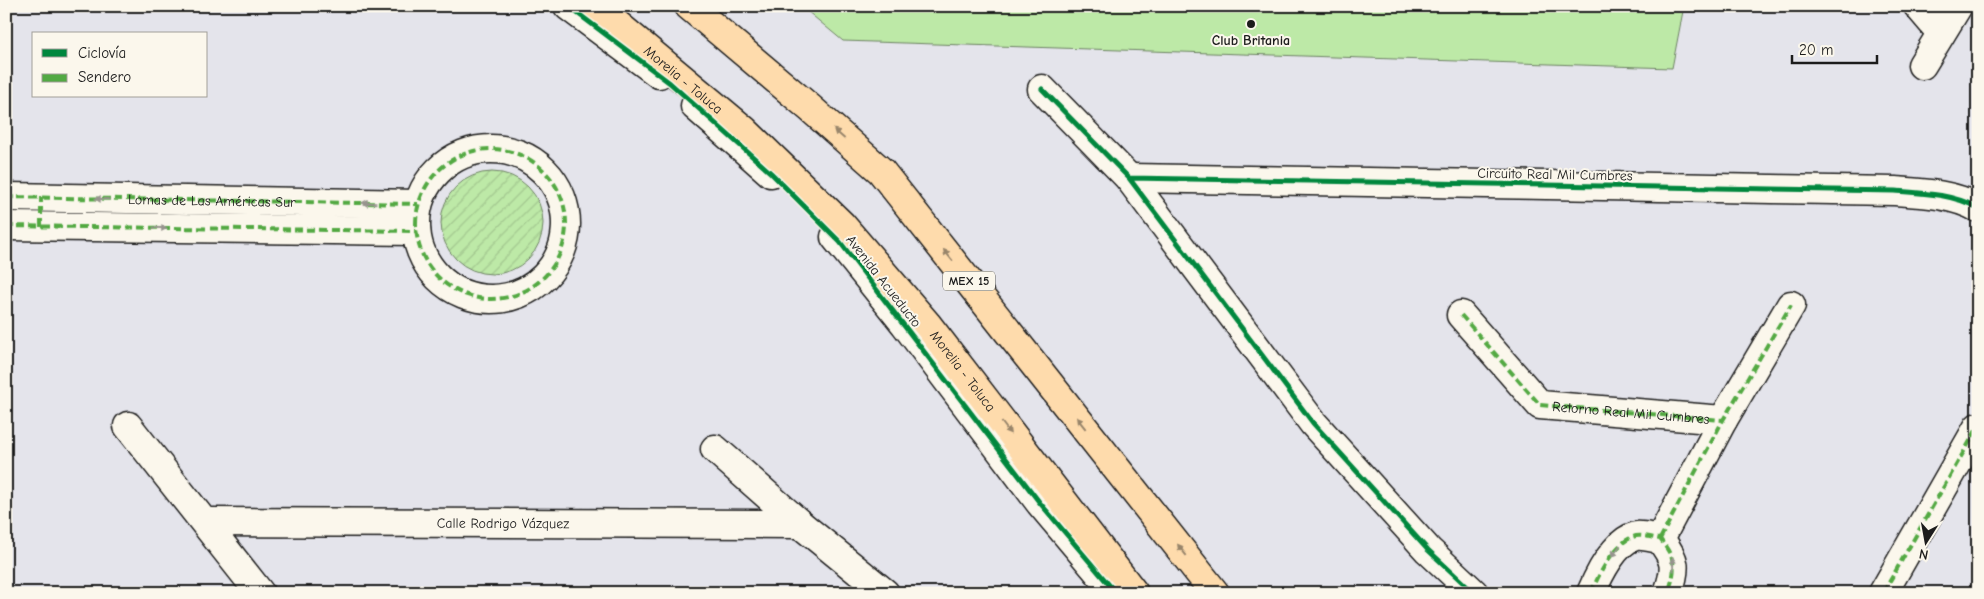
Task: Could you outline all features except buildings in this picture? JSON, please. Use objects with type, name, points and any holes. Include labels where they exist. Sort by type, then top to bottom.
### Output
[{"type":"main road","name":"Morelia - Toluca","points":[[595,6],[744,130],[842,225],[927,324],[1134,593]]},
{"type":"main road","name":"MEX 15","points":[[690,6],[810,108],[881,172],[1215,591]]},
{"type":"street","name":"Avenida Acueducto","points":[[568,6],[670,83],[770,173],[840,242],[1040,503],[1116,593]]},
{"type":"street","points":[[1918,6],[1941,33]]},
{"type":"street","points":[[1922,65],[1958,6]]},
{"type":"street","points":[[1042,89],[1129,178],[1313,423],[1428,550],[1474,593]]},
{"type":"street","points":[[498,149],[524,156],[545,171],[561,192],[567,218],[565,244],[554,268],[535,286],[511,297],[485,300],[459,293],[438,278],[423,256],[417,218],[429,180],[448,162],[472,151],[498,149]]},
{"type":"street","name":"Circuito Real Mil Cumbres","points":[[1129,178],[1896,191],[1935,194],[1978,208]]},
{"type":"street","name":"Lomas de Las Américas Sur","points":[[6,197],[41,197],[417,218]]},
{"type":"street","points":[[41,197],[41,227]]},
{"type":"street","name":"Lomas de Las Américas Sur","points":[[6,226],[41,227],[417,218]]},
{"type":"street","points":[[1660,539],[1723,420],[1791,305]]},
{"type":"street","name":"Retorno Real Mil Cumbres","points":[[1461,316],[1540,405],[1723,420]]},
{"type":"street","points":[[128,426],[260,593]]},
{"type":"street","points":[[1883,593],[1978,427]]},
{"type":"street","points":[[715,449],[800,524],[885,593]]},
{"type":"street","name":"Calle Rodrigo Vázquez","points":[[205,522],[800,524]]},
{"type":"street","points":[[1591,593],[1598,576],[1620,544],[1637,536],[1660,539],[1672,555],[1674,576],[1668,593]]},
{"type":"green space","name":"Club Britania","points":[[801,6],[1684,6],[1672,68],[843,41]]},
{"type":"green space","points":[[492,172],[511,176],[528,187],[539,204],[543,223],[539,242],[528,259],[511,270],[492,274],[473,270],[456,259],[445,242],[441,223],[445,204],[456,187],[473,176]]},
{"type":"marked path","points":[[491,149],[506,150],[520,154],[533,161],[544,171],[554,182],[561,195],[565,209],[566,224],[565,239],[561,253],[554,266],[544,277],[533,287],[520,294],[506,298],[491,299],[476,298],[462,294],[449,287],[438,277],[428,266],[421,253],[417,239],[416,224],[417,209],[421,195],[428,182],[438,171],[449,161],[462,154],[476,150],[491,149]]},
{"type":"marked path","points":[[6,197],[418,204]]},
{"type":"marked path","points":[[41,197],[41,227]]},
{"type":"marked path","points":[[6,226],[416,231]]},
{"type":"marked path","points":[[1660,539],[1723,420],[1791,305]]},
{"type":"marked path","points":[[1461,315],[1540,405],[1723,420]]},
{"type":"marked path","points":[[1883,593],[1978,427]]},
{"type":"marked path","points":[[1591,593],[1603,568],[1615,551],[1621,544],[1636,536],[1660,539],[1672,558],[1674,570],[1668,593]]},
{"type":"cycle path","points":[[568,6],[670,83],[771,173],[840,242],[1040,503],[1116,593]]},
{"type":"cycle path","points":[[1042,89],[1129,178],[1313,423],[1428,550],[1474,593]]},
{"type":"cycle path","points":[[1129,178],[1895,191],[1948,197],[1978,208]]},
{"type":"place","name":"Club Britania","points":[[1251,24]]}]
